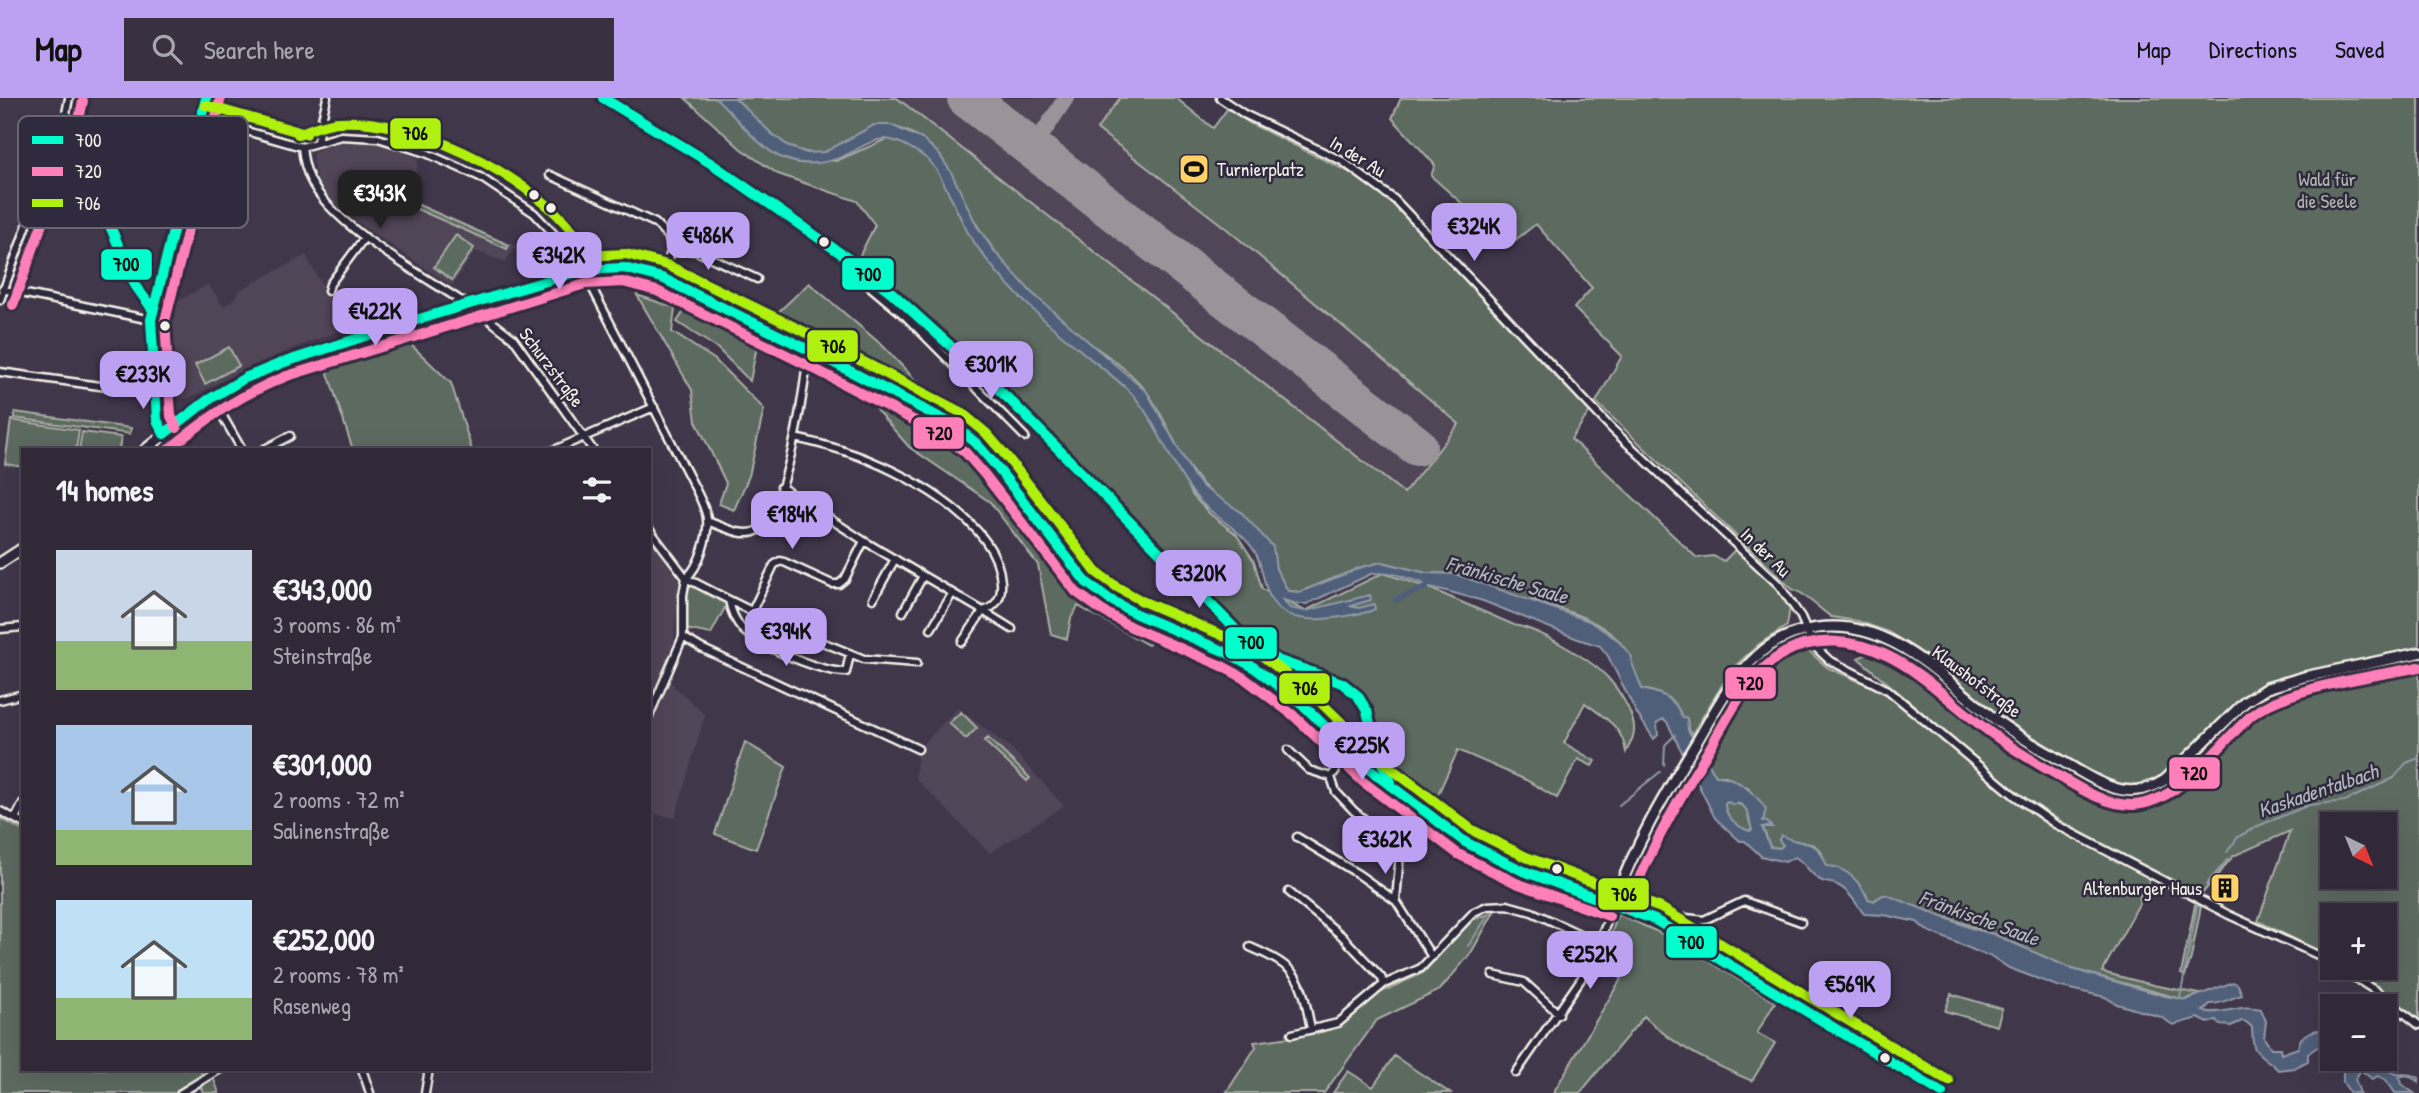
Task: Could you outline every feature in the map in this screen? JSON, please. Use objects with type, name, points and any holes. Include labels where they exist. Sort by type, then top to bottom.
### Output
[{"type":"main road","points":[[147,448],[208,400],[245,378],[322,349],[583,270],[624,268],[662,278],[954,425],[976,443],[996,466],[1086,582],[1136,614],[1252,666],[1293,697],[1370,770],[1465,842],[1521,870],[1655,920],[1942,1093]]},
{"type":"main road","points":[[0,562],[21,549]]},
{"type":"main road","name":"Klaushofstraße","points":[[1614,903],[1628,863],[1727,691],[1742,671],[1768,646],[1807,629],[1831,626],[1878,635],[1920,659],[1998,721],[2056,758],[2117,790],[2137,791],[2151,788],[2165,780],[2245,702],[2267,688],[2304,677],[2419,653]]},
{"type":"main road","points":[[1370,723],[1377,754],[1393,786]]},
{"type":"street","points":[[66,116],[69,98]]},
{"type":"street","points":[[202,116],[206,98]]},
{"type":"street","points":[[317,141],[327,98]]},
{"type":"street","points":[[603,98],[712,164],[846,257],[891,292],[978,369],[1244,638],[1277,660],[1342,684],[1364,703],[1370,723],[1367,734],[1331,777]]},
{"type":"street","name":"In der Au","points":[[1220,98],[1244,114],[1342,161],[1395,200],[1612,429],[1779,584],[1818,652],[1839,666],[1888,690],[2015,796],[2055,824],[2229,915],[2320,956]]},
{"type":"street","points":[[248,131],[302,147],[341,136],[378,138],[426,153],[480,177],[534,213],[571,252],[583,270],[694,485],[707,521],[696,569],[686,578],[683,595],[683,637],[651,711]]},
{"type":"street","points":[[302,147],[304,165],[316,190],[334,211],[365,237],[460,300],[469,303]]},
{"type":"street","points":[[550,175],[655,223],[668,236],[672,249],[662,278]]},
{"type":"street","points":[[0,300],[25,228]]},
{"type":"street","points":[[111,228],[135,285],[153,310]]},
{"type":"street","points":[[173,448],[157,419],[151,320],[174,228]]},
{"type":"street","points":[[328,291],[330,284],[365,237]]},
{"type":"street","points":[[672,249],[695,251],[757,279]]},
{"type":"street","points":[[846,257],[849,269],[905,316],[1025,437]]},
{"type":"street","points":[[2,289],[151,320]]},
{"type":"street","name":"Schurzstraße","points":[[478,311],[513,338],[592,448]]},
{"type":"street","points":[[707,521],[749,533],[759,530],[767,521],[781,487],[795,438],[811,351]]},
{"type":"street","points":[[0,372],[157,394]]},
{"type":"street","points":[[558,448],[654,407]]},
{"type":"street","points":[[218,408],[241,448]]},
{"type":"street","points":[[267,448],[290,436]]},
{"type":"street","points":[[795,438],[848,452],[915,483],[964,517],[989,545],[999,569],[1001,594],[997,604],[984,611],[962,642]]},
{"type":"street","points":[[781,487],[864,541],[1012,629]]},
{"type":"street","points":[[651,532],[686,578],[729,600],[780,625],[864,659],[917,663]]},
{"type":"street","points":[[752,611],[774,565],[778,562],[784,562],[832,584],[839,584],[845,579],[864,541]]},
{"type":"street","points":[[873,599],[895,559]]},
{"type":"street","points":[[903,612],[923,576]]},
{"type":"street","points":[[931,629],[952,594]]},
{"type":"street","points":[[729,600],[737,622],[758,642],[825,670],[846,672],[850,654]]},
{"type":"street","points":[[0,629],[21,627]]},
{"type":"street","points":[[683,637],[701,648],[918,749]]},
{"type":"street","points":[[0,700],[21,695]]},
{"type":"street","points":[[1333,733],[1355,735],[1370,723]]},
{"type":"street","points":[[1288,750],[1309,770],[1331,777]]},
{"type":"street","points":[[1331,777],[1336,792],[1354,811],[1396,844],[1400,853],[1396,901]]},
{"type":"street","points":[[15,819],[21,807]]},
{"type":"street","points":[[0,811],[21,822]]},
{"type":"street","points":[[1297,837],[1396,901],[1432,957]]},
{"type":"street","points":[[1289,891],[1342,936],[1381,977],[1384,984]]},
{"type":"street","points":[[1655,920],[1668,916],[1704,920],[1744,901],[1801,922]]},
{"type":"street","points":[[1516,1073],[1581,979],[1599,943],[1614,903]]},
{"type":"street","points":[[1292,1034],[1338,1023],[1384,984],[1421,968],[1474,912],[1487,906],[1507,905],[1532,912],[1599,943]]},
{"type":"street","points":[[1251,947],[1276,958],[1297,976],[1303,988],[1311,1029]]},
{"type":"street","points":[[1493,975],[1524,982],[1559,1014]]},
{"type":"street","points":[[2358,980],[2419,1025]]},
{"type":"street","points":[[181,1093],[216,1071]]},
{"type":"street","points":[[363,1071],[370,1093]]},
{"type":"street","points":[[425,1093],[429,1071]]},
{"type":"shaded area","points":[[897,98],[1120,98],[1097,129],[1227,229],[1459,425],[1403,493]]},
{"type":"shaded area","points":[[345,141],[378,142],[418,158],[414,202],[516,246],[505,262],[475,251],[452,286],[357,222],[332,202],[319,185],[313,154],[324,146]]},
{"type":"shaded area","points":[[306,255],[345,329],[244,369],[189,398],[162,399],[162,311],[208,284],[223,306],[231,302],[240,290]]},
{"type":"shaded area","points":[[651,538],[679,580],[670,682],[705,715],[675,818],[651,813]]},
{"type":"shaded area","points":[[958,708],[1013,750],[1064,806],[990,853],[915,778],[918,749]]},
{"type":"green space","points":[[685,98],[723,98],[790,156],[836,161],[896,135],[929,155],[989,256],[1136,392],[1193,496],[1210,514],[1236,534],[1254,561],[1262,589],[1305,611],[1383,573],[1429,588],[1514,625],[1537,632],[1590,663],[1616,688],[1628,707],[1634,726],[1633,737],[1626,752],[1617,729],[1585,703],[1564,743],[1595,761],[1592,766],[1578,759],[1557,798],[1526,780],[1458,750],[1430,812],[1385,773],[1364,703],[1337,681],[1278,656],[1253,638],[1065,457],[853,269],[875,225],[857,201],[778,174],[741,149]]},
{"type":"green space","points":[[735,98],[897,98],[1404,493],[1459,424],[1227,229],[1097,129],[1120,98],[1176,98],[1213,128],[1228,108],[1249,123],[1351,173],[1389,198],[1590,411],[1571,439],[1697,558],[1713,556],[1724,561],[1736,549],[1777,587],[1790,607],[1787,626],[1759,644],[1732,669],[1692,734],[1688,730],[1687,718],[1682,717],[1671,700],[1642,689],[1626,651],[1610,632],[1567,611],[1534,600],[1528,601],[1455,574],[1426,573],[1382,562],[1362,567],[1300,592],[1288,591],[1276,569],[1194,474],[1142,386],[1126,370],[1052,312],[1000,258],[972,217],[944,162],[927,143],[906,131],[889,127],[874,129],[821,153],[805,152],[785,144]]},
{"type":"green space","name":"Wald für die Seele","points":[[1401,98],[2419,98],[2419,648],[2283,677],[2250,693],[2162,776],[2150,783],[2137,786],[2118,784],[2094,774],[2001,717],[1923,654],[1888,632],[1858,621],[1831,617],[1792,589],[1596,402],[1622,356],[1574,308],[1592,288],[1536,224],[1509,245],[1431,176],[1435,165],[1392,118]]},
{"type":"green space","points":[[412,202],[509,245],[507,249],[410,206]]},
{"type":"green space","points":[[456,235],[474,248],[452,280],[434,267]]},
{"type":"green space","points":[[809,283],[883,346],[959,426],[1003,465],[1110,595],[1167,628],[1148,645],[1078,606],[1071,618],[1067,639],[1051,634],[1038,565],[990,502],[909,447],[868,400],[769,345],[757,346],[750,381],[717,348],[677,322],[688,305],[754,335]]},
{"type":"green space","points":[[374,290],[405,313],[347,328]]},
{"type":"green space","points":[[637,295],[675,308],[672,332],[714,359],[764,409],[749,476],[734,510],[719,504],[726,483],[696,421],[692,390]]},
{"type":"green space","points":[[405,339],[451,383],[471,448],[352,448],[325,364]]},
{"type":"green space","points":[[229,347],[239,366],[205,384],[195,365]]},
{"type":"green space","points":[[15,412],[131,428],[130,434],[14,418]]},
{"type":"green space","points":[[11,420],[79,430],[76,448],[21,448],[21,467],[5,464]]},
{"type":"green space","points":[[82,432],[121,437],[119,448],[79,448]]},
{"type":"green space","points":[[686,578],[729,600],[711,634],[685,629]]},
{"type":"green space","points":[[1793,641],[1803,646],[1828,668],[1893,698],[2020,805],[2048,825],[2151,877],[2102,972],[2200,994],[2185,1000],[2072,969],[1993,934],[1883,895],[1873,901],[1827,867],[1821,851],[1814,845],[1788,839],[1779,840],[1783,845],[1780,848],[1770,847],[1749,789],[1726,776],[1716,776],[1702,752],[1725,706],[1748,670],[1768,651]]},
{"type":"green space","points":[[1879,649],[1949,685],[1964,698],[2116,792],[2167,782],[2254,700],[2286,685],[2419,656],[2419,1020],[2397,1003],[2397,994],[2386,994],[2367,980],[2397,980],[2397,903],[2320,903],[2320,952],[2258,921],[2290,831],[2233,856],[2201,895],[2069,826],[2022,797],[1858,658]]},
{"type":"green space","points":[[961,712],[977,728],[966,739],[949,723]]},
{"type":"green space","points":[[988,738],[1030,778],[1027,781],[984,741]]},
{"type":"green space","points":[[745,742],[786,767],[756,849],[715,834]]},
{"type":"green space","points":[[1725,803],[1745,808],[1752,829],[1744,829],[1732,820],[1725,808]]},
{"type":"green space","points":[[0,818],[21,830],[21,1071],[201,1071],[202,1075],[176,1093],[0,1093]]},
{"type":"green space","points":[[2195,905],[2201,906],[2185,976],[2181,974]]},
{"type":"green space","points":[[1494,912],[1471,953],[1440,990],[1377,1020],[1324,1093],[1226,1093],[1256,1047],[1254,1042],[1319,1033],[1343,1024],[1377,994],[1423,973],[1472,920]]},
{"type":"green space","points":[[1618,914],[1669,937],[1775,1002],[1757,1033],[1775,1043],[1752,1081],[1681,1046],[1644,1016],[1580,1093],[1553,1093],[1621,979],[1602,962]]},
{"type":"green space","points":[[1951,994],[2002,1009],[1997,1026],[1945,1011]]},
{"type":"green space","points":[[1394,1056],[1450,1093],[1333,1093],[1348,1071],[1373,1087]]},
{"type":"green space","points":[[212,1074],[219,1093],[203,1093],[199,1081]]},
{"type":"water","points":[[716,98],[735,98],[772,134],[790,147],[807,153],[825,152],[874,125],[891,125],[924,140],[939,154],[951,172],[977,226],[995,252],[1032,293],[1147,392],[1193,475],[1203,487],[1241,512],[1273,547],[1276,569],[1288,591],[1300,592],[1362,567],[1382,562],[1426,573],[1455,574],[1589,621],[1618,640],[1632,657],[1642,689],[1671,700],[1682,717],[1687,718],[1688,730],[1716,776],[1738,782],[1762,803],[1766,809],[1763,821],[1772,827],[1762,827],[1770,847],[1780,848],[1783,845],[1779,840],[1781,835],[1814,846],[1827,866],[1852,876],[1868,899],[1874,901],[1887,895],[1993,934],[2072,969],[2186,1000],[2233,982],[2238,985],[2242,995],[2210,1004],[2203,1011],[2217,1012],[2247,1007],[2261,1009],[2266,1021],[2264,1038],[2271,1048],[2280,1048],[2281,1054],[2298,1048],[2302,1038],[2310,1032],[2320,1030],[2320,1046],[2308,1054],[2308,1061],[2294,1068],[2278,1070],[2256,1051],[2252,1027],[2246,1022],[2231,1026],[2220,1025],[2216,1020],[2208,1023],[2198,1018],[2173,1025],[2161,1017],[2117,1004],[2105,997],[2057,986],[2009,968],[1989,955],[1926,930],[1917,922],[1864,914],[1845,890],[1823,882],[1795,857],[1785,862],[1761,856],[1715,818],[1667,722],[1663,719],[1657,723],[1658,735],[1654,739],[1600,646],[1483,601],[1429,588],[1394,574],[1373,573],[1307,604],[1283,600],[1290,608],[1305,611],[1370,595],[1371,600],[1350,606],[1359,608],[1374,604],[1375,609],[1368,612],[1304,619],[1282,611],[1269,596],[1255,552],[1187,486],[1139,402],[1117,380],[1033,310],[1004,280],[967,231],[942,180],[926,158],[900,143],[883,139],[826,162],[797,163],[778,156],[746,129]],"holes":[[[1725,803],[1737,803],[1745,808],[1752,830],[1740,827],[1729,817]]]},
{"type":"water","points":[[2343,1071],[2360,1071],[2355,1079],[2360,1093],[2350,1093],[2343,1082]]},
{"type":"water","points":[[2362,1071],[2392,1071],[2416,1076],[2419,1082],[2407,1075],[2399,1077],[2401,1084],[2414,1093],[2395,1093],[2386,1080],[2378,1076],[2372,1079]]},
{"type":"waterway","points":[[1396,600],[1426,587]]},
{"type":"waterway","points":[[1664,765],[1665,745],[1675,735]]},
{"type":"waterway","name":"Kaskadentalbach","points":[[2227,852],[2238,837],[2258,826],[2309,805],[2345,801],[2394,778],[2406,763],[2419,758]]},
{"type":"waterway","points":[[1619,805],[1660,772]]},
{"type":"waterway","name":"Kaskadentalbach","points":[[2206,885],[2228,859]]},
{"type":"waterway","name":"Kaskadentalbach","points":[[2180,998],[2197,906]]},
{"type":"waterway","points":[[1468,946],[1489,914]]},
{"type":"taxiway","points":[[1033,148],[1066,98]]},
{"type":"runway","points":[[967,98],[1417,446]]},
{"type":"transit line","name":"700","points":[[202,116],[206,98]]},
{"type":"transit line","name":"700","points":[[603,98],[712,164],[846,257],[891,292],[1010,400],[1244,638],[1277,660],[1342,683],[1358,696],[1367,711],[1377,753],[1391,782]]},
{"type":"transit line","name":"720","points":[[80,116],[83,101]]},
{"type":"transit line","name":"720","points":[[216,116],[220,101]]},
{"type":"transit line","name":"706","points":[[205,105],[243,116]]},
{"type":"transit line","name":"706","points":[[248,117],[306,134]]},
{"type":"transit line","name":"706","points":[[298,134],[339,122],[365,123],[419,134],[447,145],[498,171],[542,201],[564,222],[595,262]]},
{"type":"transit line","name":"720","points":[[13,305],[41,228]]},
{"type":"transit line","name":"700","points":[[111,228],[135,285],[153,310]]},
{"type":"transit line","name":"700","points":[[164,434],[157,420],[151,320],[174,228]]},
{"type":"transit line","name":"720","points":[[177,428],[171,416],[165,321],[188,228]]},
{"type":"transit line","name":"706","points":[[582,256],[626,254],[667,265],[962,413],[986,433],[1007,457],[1096,572],[1142,601],[1260,654],[1312,694],[1379,759],[1472,830],[1526,857],[1661,908],[1949,1081]]},
{"type":"transit line","name":"700","points":[[164,434],[208,400],[245,378],[282,363],[399,325],[583,270],[624,268],[662,278],[954,425],[976,443],[996,466],[1086,582],[1136,614],[1252,666],[1302,704],[1370,770],[1465,842],[1521,870],[1655,920],[1942,1093]]},
{"type":"transit line","name":"720","points":[[171,448],[224,408],[287,376],[585,284],[623,282],[657,291],[946,437],[966,453],[985,475],[1076,592],[1131,627],[1244,678],[1293,715],[1362,781],[1458,854],[1516,883],[1609,916]]},
{"type":"transit line","name":"720","points":[[1627,908],[1663,829],[1740,698],[1771,662],[1784,653],[1809,644],[1848,643],[1886,655],[1918,674],[1986,729],[2035,762],[2098,797],[2132,805],[2150,802],[2182,784],[2239,727],[2266,706],[2307,690],[2419,667]]},
{"type":"place","name":"Turnierplatz","points":[[1194,169]]},
{"type":"place","name":"Altenburger Haus","points":[[2225,888]]},
{"type":"water label","name":"Fränkische Saale","points":[[1507,580]]},
{"type":"water label","name":"Fränkische Saale","points":[[1979,918]]}]
